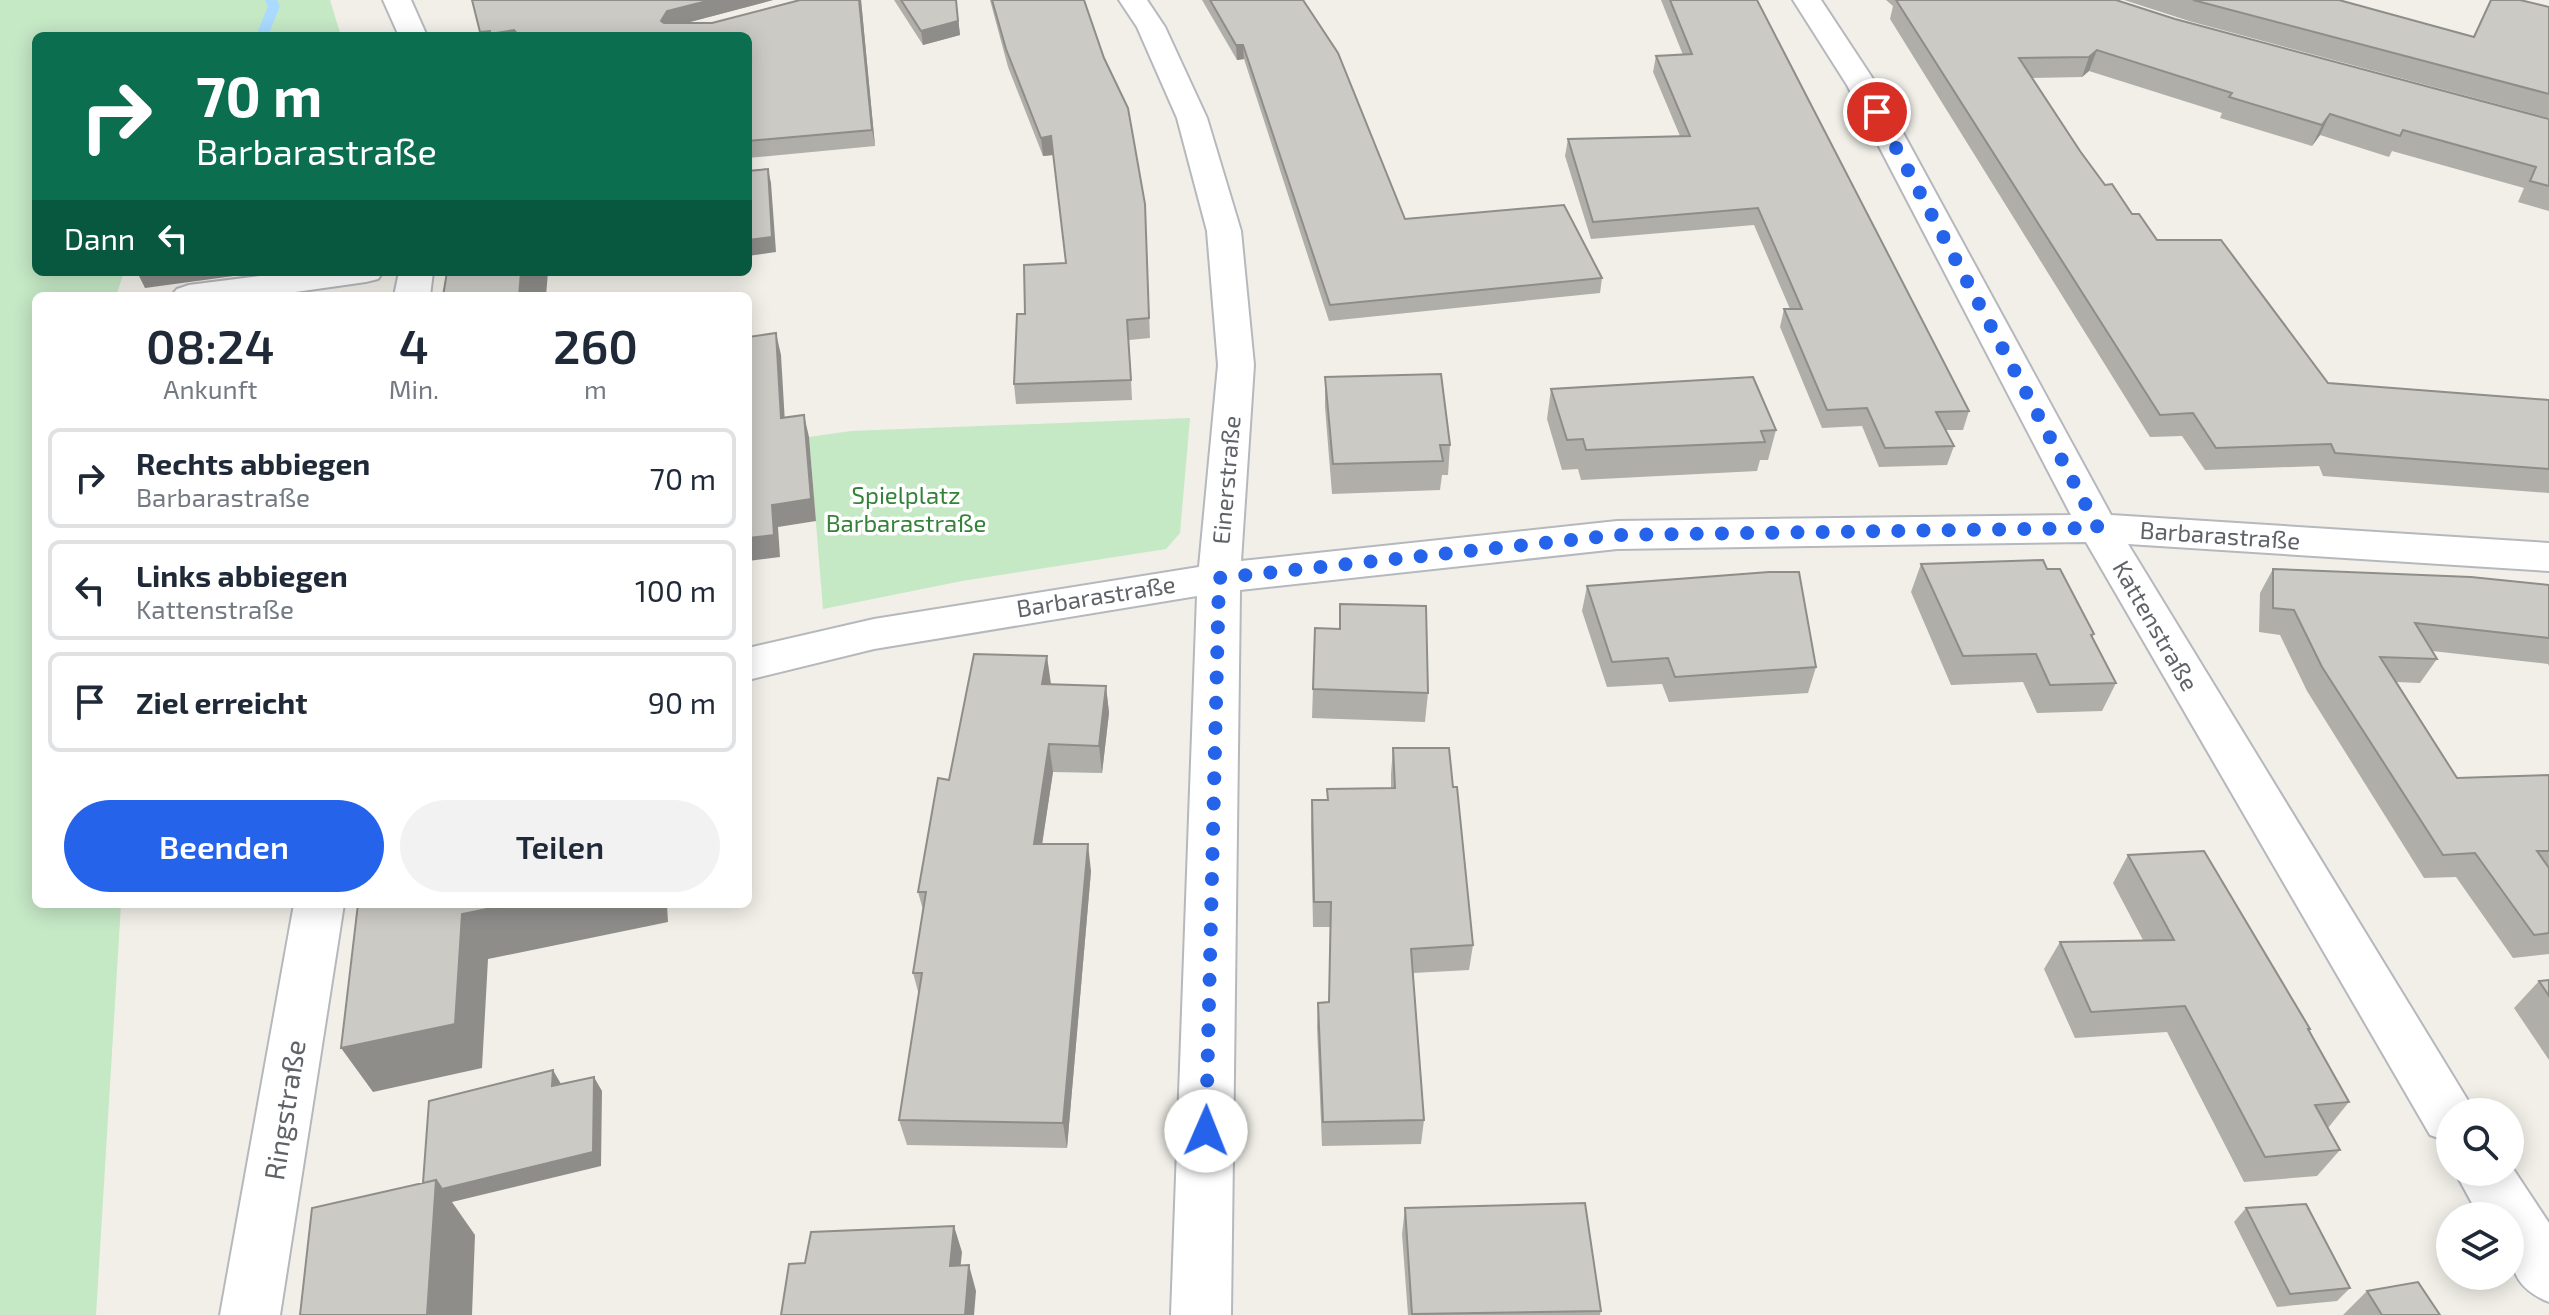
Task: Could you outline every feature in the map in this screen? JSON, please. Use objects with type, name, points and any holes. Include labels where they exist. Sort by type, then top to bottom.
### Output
[{"type":"street","points":[[397,0],[411,32]]},
{"type":"street","name":"Einerstraße","points":[[1133,0],[1151,27],[1192,118],[1224,231],[1236,365],[1219,578],[1201,1315]]},
{"type":"street","name":"Kattenstraße","points":[[1807,0],[1862,85],[2098,528],[2439,1098]]},
{"type":"street","points":[[215,292],[318,276]]},
{"type":"street","name":"Barbarastraße","points":[[752,663],[874,634],[1219,578],[1617,535],[2098,528],[2549,557]]},
{"type":"street","name":"Ringstraße","points":[[250,1315],[318,908]]},
{"type":"street","points":[[2492,1186],[2549,1274]]},
{"type":"green space","points":[[0,0],[330,0],[340,32],[32,32],[32,276],[123,276],[117,292],[32,292],[32,908],[121,908],[96,1315],[0,1315]]},
{"type":"green space","name":"Spielplatz Barbarastraße","points":[[1190,418],[1180,533],[1166,549],[962,581],[823,609],[809,437],[851,431]]},
{"type":"building","points":[[472,0],[711,0],[667,11],[661,21],[712,23],[800,0],[859,0],[872,130],[752,141],[752,32],[480,32]]},
{"type":"building","points":[[901,0],[956,0],[958,21],[921,31]]},
{"type":"building","points":[[992,0],[1084,0],[1104,58],[1128,108],[1145,204],[1149,318],[1127,320],[1131,380],[1014,384],[1017,314],[1025,314],[1024,265],[1066,263],[1051,136],[1041,138],[1006,49]]},
{"type":"building","points":[[1210,0],[1303,0],[1338,53],[1405,219],[1564,205],[1602,278],[1330,305],[1243,45],[1236,45]]},
{"type":"building","points":[[1670,0],[1757,0],[1969,411],[1936,412],[1954,446],[1885,448],[1867,408],[1827,410],[1784,309],[1802,309],[1758,208],[1593,222],[1568,139],[1690,136],[1656,56],[1692,54]]},
{"type":"building","points":[[1896,0],[2116,0],[2175,19],[2549,119],[2549,186],[2530,181],[2536,167],[2403,130],[2400,136],[2330,114],[2322,125],[2229,97],[2232,93],[2097,50],[2089,57],[2019,58],[2080,151],[2105,185],[2112,184],[2132,214],[2139,214],[2157,240],[2221,240],[2328,383],[2549,400],[2549,469],[2335,453],[2331,444],[2216,448],[2193,413],[2160,415]]},
{"type":"building","points":[[2193,0],[2339,0],[2474,37],[2491,0],[2520,0],[2549,7],[2549,94]]},
{"type":"building","points":[[768,169],[772,237],[752,240],[752,171]]},
{"type":"building","points":[[446,276],[521,276],[519,292],[444,292]]},
{"type":"building","points":[[776,333],[781,418],[804,415],[811,499],[772,505],[774,535],[752,538],[752,336]]},
{"type":"building","points":[[1441,374],[1450,445],[1440,445],[1443,461],[1333,464],[1325,377]]},
{"type":"building","points":[[1753,377],[1776,430],[1761,431],[1765,442],[1586,450],[1583,439],[1567,440],[1551,389]]},
{"type":"building","points":[[2043,560],[2047,569],[2060,569],[2116,683],[2050,685],[2036,654],[1963,656],[1921,564]]},
{"type":"building","points":[[2273,569],[2471,577],[2549,585],[2549,638],[2415,623],[2437,659],[2380,657],[2457,778],[2549,775],[2549,851],[2537,851],[2549,868],[2549,933],[2534,935],[2475,853],[2443,855],[2322,667],[2294,610],[2273,608]]},
{"type":"building","points":[[1799,572],[1816,667],[1675,677],[1668,658],[1612,662],[1587,586]]},
{"type":"building","points":[[1340,604],[1426,606],[1428,693],[1313,689],[1315,628],[1340,629]]},
{"type":"building","points":[[974,654],[1047,656],[1042,684],[1106,686],[1099,746],[1049,744],[1034,844],[1088,844],[1063,1123],[899,1120],[922,973],[913,973],[926,892],[918,892],[938,778],[949,780]]},
{"type":"building","points":[[1393,748],[1449,748],[1453,787],[1457,787],[1473,945],[1411,949],[1424,1120],[1323,1122],[1318,1003],[1329,1002],[1331,902],[1314,902],[1312,800],[1328,800],[1327,789],[1395,788]]},
{"type":"building","points":[[2204,851],[2310,1029],[2349,1102],[2315,1105],[2340,1150],[2265,1157],[2185,1006],[2091,1012],[2060,942],[2174,940],[2128,855]]},
{"type":"building","points":[[358,908],[491,908],[462,914],[455,1024],[341,1048]]},
{"type":"building","points":[[2549,980],[2549,996],[2539,981]]},
{"type":"building","points":[[553,1070],[552,1086],[594,1077],[593,1152],[442,1189],[436,1180],[423,1183],[429,1101]]},
{"type":"building","points":[[436,1180],[427,1315],[300,1315],[312,1208]]},
{"type":"building","points":[[1585,1203],[1601,1311],[1412,1314],[1405,1208]]},
{"type":"building","points":[[2306,1204],[2350,1288],[2290,1294],[2246,1208]]},
{"type":"building","points":[[954,1226],[950,1266],[969,1265],[965,1315],[781,1315],[789,1264],[805,1263],[811,1232]]},
{"type":"building","points":[[2418,1282],[2440,1315],[2382,1315],[2367,1291]]},
{"type":"waterway","points":[[262,32],[274,6],[271,0]]},
{"type":"route","points":[[1206,1131],[1219,578],[1617,535],[2098,528],[1877,112]]}]
